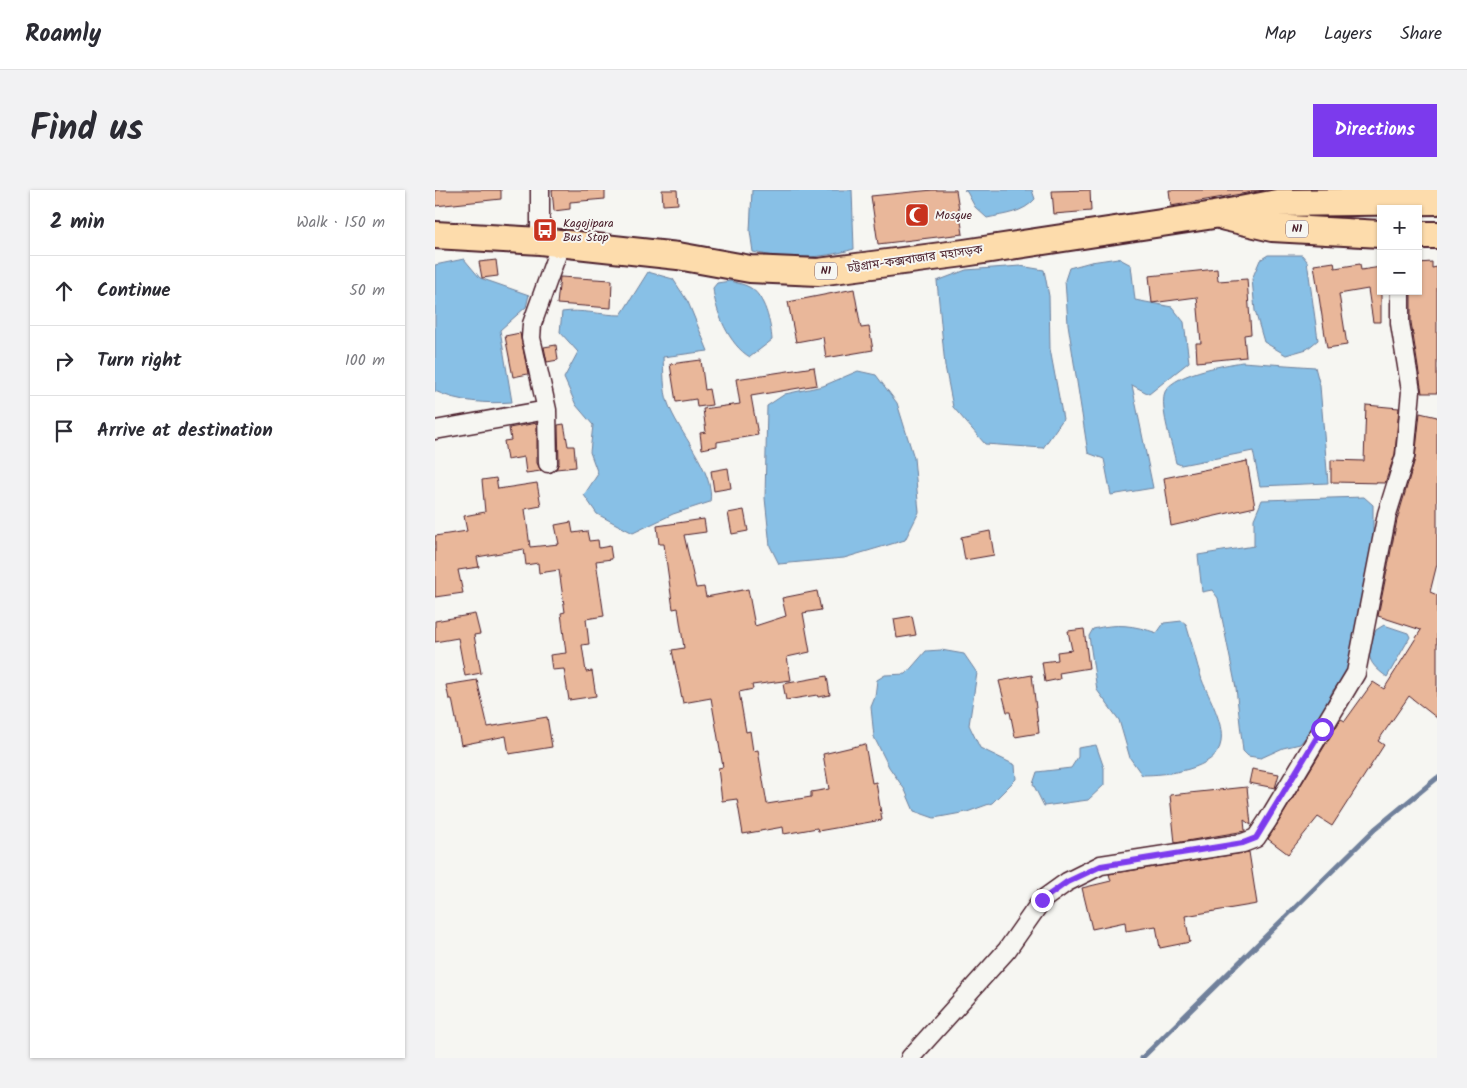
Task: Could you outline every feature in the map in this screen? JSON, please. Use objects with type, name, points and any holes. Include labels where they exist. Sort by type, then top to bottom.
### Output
[{"type":"highway","name":"চট্টগ্রাম-কক্সবাজার মহাসড়ক","points":[[435,235],[550,242],[677,256],[749,269],[818,272],[964,253],[1214,215],[1277,203],[1437,201]]},
{"type":"highway","name":"চট্টগ্রাম-কক্সবাজার মহাসড়ক","points":[[1214,215],[1272,228],[1377,234]]},
{"type":"highway","points":[[1422,235],[1437,235]]},
{"type":"street","points":[[540,190],[550,242],[532,324],[531,338],[547,410],[548,463]]},
{"type":"street","points":[[910,1058],[1007,950],[1042,900],[1067,882],[1101,866],[1243,843],[1256,838],[1268,820],[1356,673],[1387,514],[1405,456],[1411,391],[1400,323],[1400,295]]},
{"type":"street","points":[[435,430],[547,410]]},
{"type":"water","points":[[752,190],[852,190],[854,249],[828,255],[803,257],[766,255],[753,252],[750,231]]},
{"type":"water","points":[[964,190],[1032,190],[1035,199],[1019,210],[987,218],[975,207]]},
{"type":"water","points":[[1268,255],[1302,255],[1307,261],[1318,340],[1307,349],[1286,355],[1264,342],[1255,311],[1252,279],[1260,260]]},
{"type":"water","points":[[1118,258],[1131,265],[1135,300],[1172,307],[1184,322],[1189,362],[1149,394],[1132,385],[1153,488],[1111,495],[1104,459],[1088,453],[1068,324],[1065,280],[1069,268]]},
{"type":"water","points":[[464,259],[480,278],[529,295],[526,307],[500,330],[512,402],[473,401],[453,398],[435,391],[435,265]]},
{"type":"water","points":[[1020,266],[1044,270],[1049,296],[1050,349],[1063,419],[1043,448],[985,444],[953,407],[945,366],[937,281],[966,270]]},
{"type":"water","points":[[648,272],[673,279],[688,302],[708,351],[663,357],[666,398],[702,465],[710,490],[710,502],[673,514],[633,533],[597,514],[584,495],[598,474],[590,452],[593,425],[576,405],[564,378],[578,352],[560,332],[562,312],[576,311],[621,315]]},
{"type":"water","points":[[730,281],[747,286],[755,291],[763,303],[769,318],[772,340],[750,357],[742,352],[724,327],[714,297],[713,288],[717,283]]},
{"type":"water","points":[[1242,362],[1315,367],[1320,386],[1328,483],[1260,486],[1253,451],[1181,465],[1176,463],[1167,429],[1163,402],[1168,388],[1175,381],[1186,376],[1223,365]]},
{"type":"water","points":[[858,371],[876,375],[897,403],[914,458],[919,512],[905,540],[844,558],[779,564],[770,546],[765,498],[767,406],[785,394],[823,386]]},
{"type":"water","points":[[1364,497],[1373,505],[1373,550],[1352,670],[1333,690],[1317,724],[1300,744],[1283,748],[1261,758],[1248,756],[1243,751],[1236,688],[1218,598],[1212,590],[1202,592],[1198,555],[1254,546],[1254,519],[1262,500]]},
{"type":"water","points":[[1182,621],[1186,624],[1202,680],[1218,718],[1221,742],[1217,751],[1201,765],[1176,772],[1142,775],[1130,758],[1119,720],[1097,690],[1089,636],[1093,629],[1110,626],[1140,628],[1157,633],[1164,623]]},
{"type":"water","points":[[1384,625],[1408,633],[1410,637],[1387,677],[1375,666],[1369,656],[1370,645],[1376,630]]},
{"type":"water","points":[[941,650],[964,654],[977,673],[969,725],[980,748],[1015,765],[1016,779],[992,803],[967,812],[934,818],[914,811],[905,790],[889,767],[874,737],[871,707],[875,697],[877,680],[885,675],[906,674],[926,651]]},
{"type":"water","points":[[1096,745],[1104,768],[1104,785],[1088,800],[1044,806],[1033,784],[1037,772],[1071,768],[1078,757],[1078,748]]},
{"type":"building","points":[[435,190],[501,190],[501,199],[435,206]]},
{"type":"building","points":[[552,190],[605,190],[605,199],[570,202],[570,209],[554,211]]},
{"type":"building","points":[[662,190],[677,190],[678,204],[663,205]]},
{"type":"building","name":"Mosque","points":[[933,190],[956,190],[963,234],[878,244],[871,196]]},
{"type":"building","points":[[1090,190],[1091,211],[1054,214],[1052,191]]},
{"type":"building","points":[[1169,190],[1264,190],[1171,206]]},
{"type":"building","points":[[496,260],[498,276],[482,278],[479,262]]},
{"type":"building","points":[[1334,262],[1335,268],[1360,264],[1361,270],[1377,268],[1377,295],[1381,295],[1381,322],[1373,322],[1368,289],[1339,294],[1347,345],[1327,348],[1314,265]]},
{"type":"building","points":[[1432,262],[1432,268],[1437,267],[1437,393],[1422,393],[1411,322],[1411,295],[1422,295],[1422,263]]},
{"type":"building","points":[[1217,269],[1218,281],[1247,279],[1251,334],[1244,335],[1246,357],[1197,362],[1196,343],[1201,343],[1197,297],[1152,303],[1149,276]]},
{"type":"building","points":[[560,277],[612,280],[611,308],[557,304]]},
{"type":"building","points":[[854,289],[861,328],[869,327],[873,350],[826,358],[823,337],[796,342],[788,302]]},
{"type":"building","points":[[520,333],[528,374],[513,377],[505,336]]},
{"type":"building","points":[[556,345],[558,360],[547,362],[544,347]]},
{"type":"building","points":[[701,360],[705,390],[709,389],[712,405],[697,407],[696,399],[676,402],[670,364]]},
{"type":"building","points":[[814,367],[817,385],[751,396],[758,435],[717,442],[717,446],[702,449],[700,433],[706,432],[703,409],[740,404],[736,379]]},
{"type":"building","points":[[1366,405],[1399,408],[1395,454],[1385,483],[1331,482],[1331,460],[1364,461]]},
{"type":"building","points":[[1420,413],[1437,417],[1437,564],[1430,592],[1437,595],[1437,718],[1409,696],[1378,741],[1384,745],[1332,826],[1318,817],[1288,854],[1268,839],[1341,719],[1345,721],[1373,682],[1384,689],[1421,630],[1378,616],[1397,520],[1415,459]]},
{"type":"building","points":[[537,423],[537,463],[541,471],[526,473],[524,457],[507,460],[504,441],[511,440],[509,428]]},
{"type":"building","points":[[564,424],[568,446],[574,446],[576,467],[556,469],[559,463],[558,425]]},
{"type":"building","points":[[1247,461],[1255,507],[1171,526],[1164,478]]},
{"type":"building","points":[[728,468],[731,488],[714,491],[711,471]]},
{"type":"building","points":[[496,478],[498,489],[537,483],[541,506],[525,509],[530,547],[559,544],[555,525],[571,522],[573,533],[587,531],[589,541],[598,540],[599,548],[610,546],[612,559],[596,561],[604,616],[586,619],[589,644],[582,645],[586,672],[592,671],[596,696],[569,700],[564,669],[552,670],[550,655],[566,653],[561,613],[565,612],[559,570],[539,573],[538,563],[526,565],[524,549],[477,557],[479,567],[458,570],[463,593],[435,597],[435,536],[467,531],[464,516],[485,512],[482,480]]},
{"type":"building","points":[[744,510],[748,531],[732,534],[728,513]]},
{"type":"building","points":[[704,519],[706,532],[684,535],[696,588],[704,587],[706,597],[748,589],[755,626],[786,616],[782,598],[817,591],[821,610],[803,613],[810,652],[787,657],[791,680],[752,685],[753,689],[739,692],[746,732],[750,731],[753,751],[758,750],[767,804],[811,797],[811,792],[829,789],[823,754],[865,744],[872,783],[876,782],[882,820],[818,831],[817,828],[784,834],[783,827],[743,834],[737,799],[722,801],[718,768],[723,767],[711,698],[683,703],[672,650],[684,648],[678,608],[673,609],[664,544],[659,544],[657,526]]},
{"type":"building","points":[[990,531],[994,555],[965,560],[961,537]]},
{"type":"building","points":[[475,614],[480,634],[474,635],[481,673],[465,676],[458,638],[435,642],[435,621]]},
{"type":"building","points":[[912,616],[916,635],[897,638],[894,619]]},
{"type":"building","points":[[1084,629],[1089,668],[1059,673],[1060,679],[1045,682],[1042,662],[1058,660],[1057,652],[1072,650],[1068,631]]},
{"type":"building","points":[[1032,675],[1039,733],[1015,737],[1010,712],[1007,712],[999,681]]},
{"type":"building","points":[[827,676],[830,695],[786,700],[783,684]]},
{"type":"building","points":[[477,680],[488,727],[547,717],[552,747],[509,754],[506,736],[461,745],[452,699],[449,699],[446,685]]},
{"type":"building","points":[[1252,769],[1279,774],[1275,788],[1249,783]]},
{"type":"building","points":[[1247,787],[1251,825],[1244,820],[1245,831],[1175,843],[1170,795]]},
{"type":"building","points":[[1249,852],[1257,904],[1185,916],[1190,942],[1160,948],[1156,926],[1126,931],[1125,922],[1092,929],[1082,888],[1111,881],[1109,874]]},
{"type":"waterway","points":[[1142,1058],[1375,829],[1437,778]]},
{"type":"place","name":"Mosque","points":[[917,215]]},
{"type":"place","name":"Kagojipara Bus Stop","points":[[545,230]]},
{"type":"route","points":[[1042,900],[1067,882],[1101,866],[1243,843],[1256,838],[1322,729]]}]
